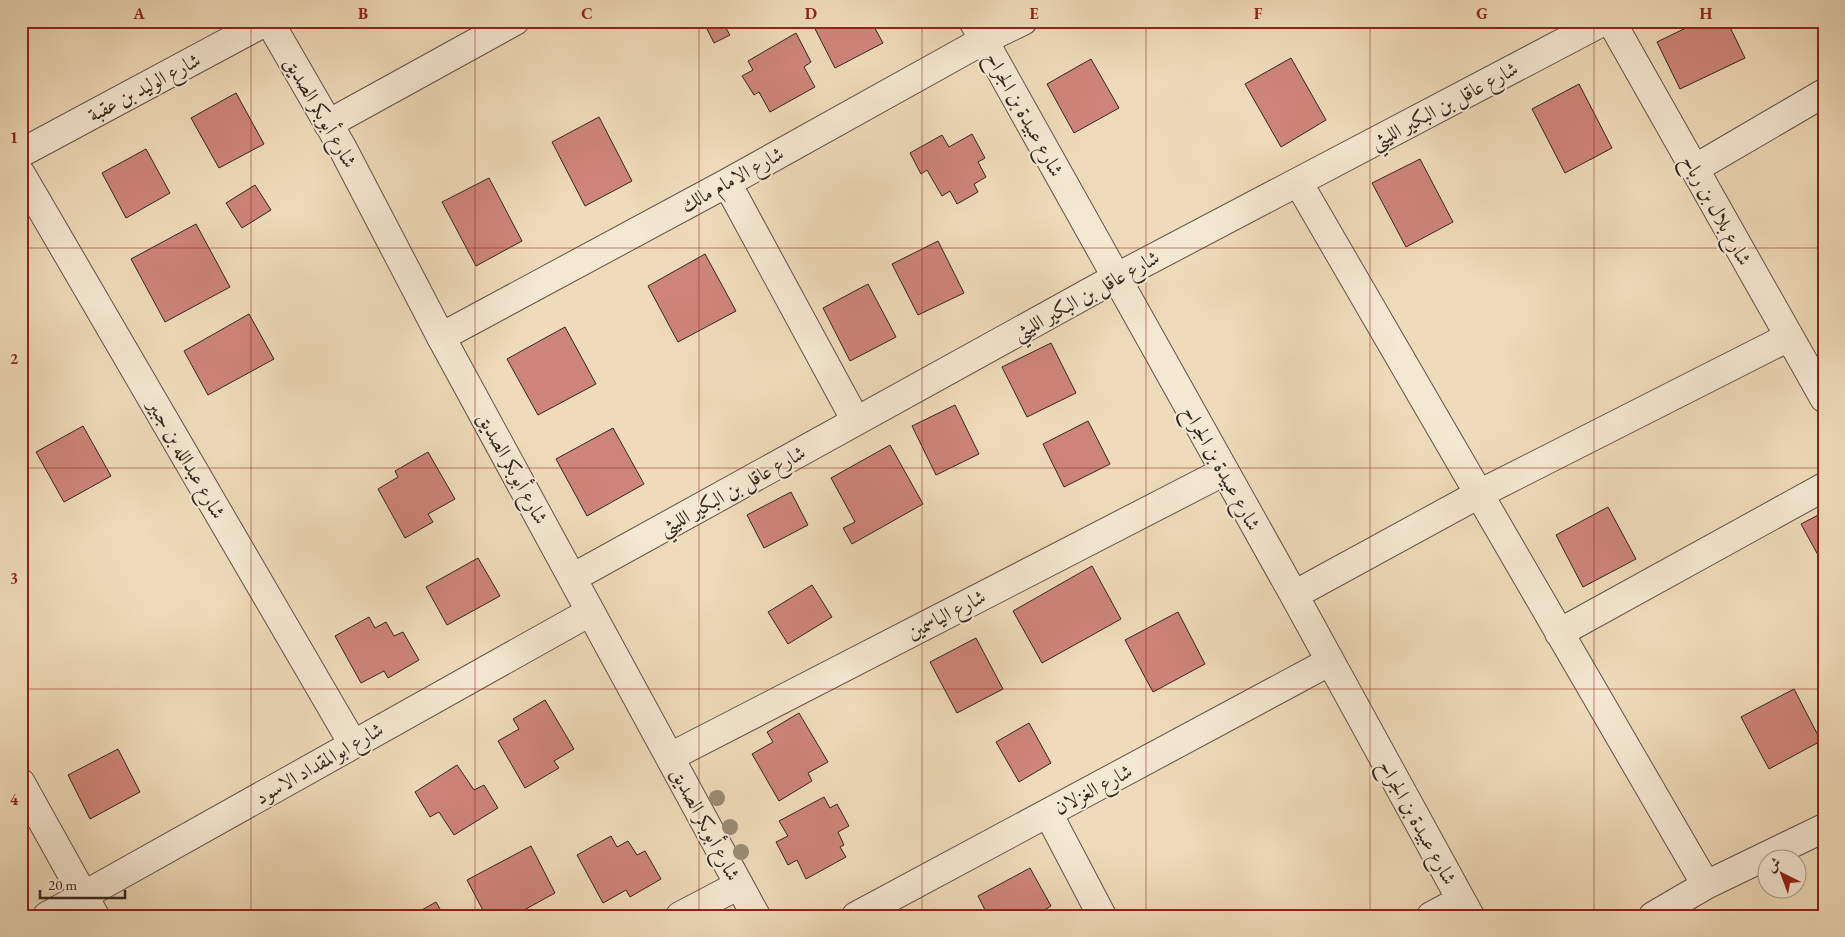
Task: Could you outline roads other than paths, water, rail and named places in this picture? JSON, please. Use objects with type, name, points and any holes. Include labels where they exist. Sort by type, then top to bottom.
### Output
[{"type":"street","name":"شارع أبوبكر الصديق","points":[[268,21],[343,149],[441,337],[574,577],[590,612],[756,916]]},
{"type":"street","name":"شارع الوليد بن عقبة","points":[[21,153],[268,21]]},
{"type":"street","points":[[328,124],[515,21]]},
{"type":"street","name":"شارع الامام مالك","points":[[441,337],[727,183],[978,31],[1023,21]]},
{"type":"street","name":"شارع عاقل بن البكير الليثي","points":[[574,577],[1116,278],[1604,21]]},
{"type":"street","name":"شارع بلال بن رباح","points":[[1611,21],[1789,337],[1816,368],[1824,398]]},
{"type":"street","name":"شارع عبيدة بن الجراح","points":[[978,31],[1223,472],[1294,595],[1329,662],[1466,908]]},
{"type":"street","points":[[1694,168],[1824,93]]},
{"type":"street","name":"شارع عبدالله بن جبير","points":[[21,174],[353,744]]},
{"type":"street","points":[[1298,182],[1706,885]]},
{"type":"street","points":[[727,183],[856,421]]},
{"type":"street","points":[[1294,595],[1479,494],[1789,337]]},
{"type":"street","name":"شارع الياسمين","points":[[670,757],[1223,472]]},
{"type":"street","points":[[1559,633],[1824,486]]},
{"type":"street","name":"شارع ابوالمقداد الاسود","points":[[48,916],[90,906],[353,744],[590,612]]},
{"type":"street","name":"شارع الغزلان","points":[[856,916],[1329,662]]},
{"type":"street","points":[[21,783],[90,906]]},
{"type":"street","points":[[1048,813],[1102,916]]},
{"type":"street","points":[[1653,916],[1706,885],[1824,828]]},
{"type":"street","points":[[680,916],[739,885]]},
{"type":"street","points":[[1431,916],[1466,908]]}]
